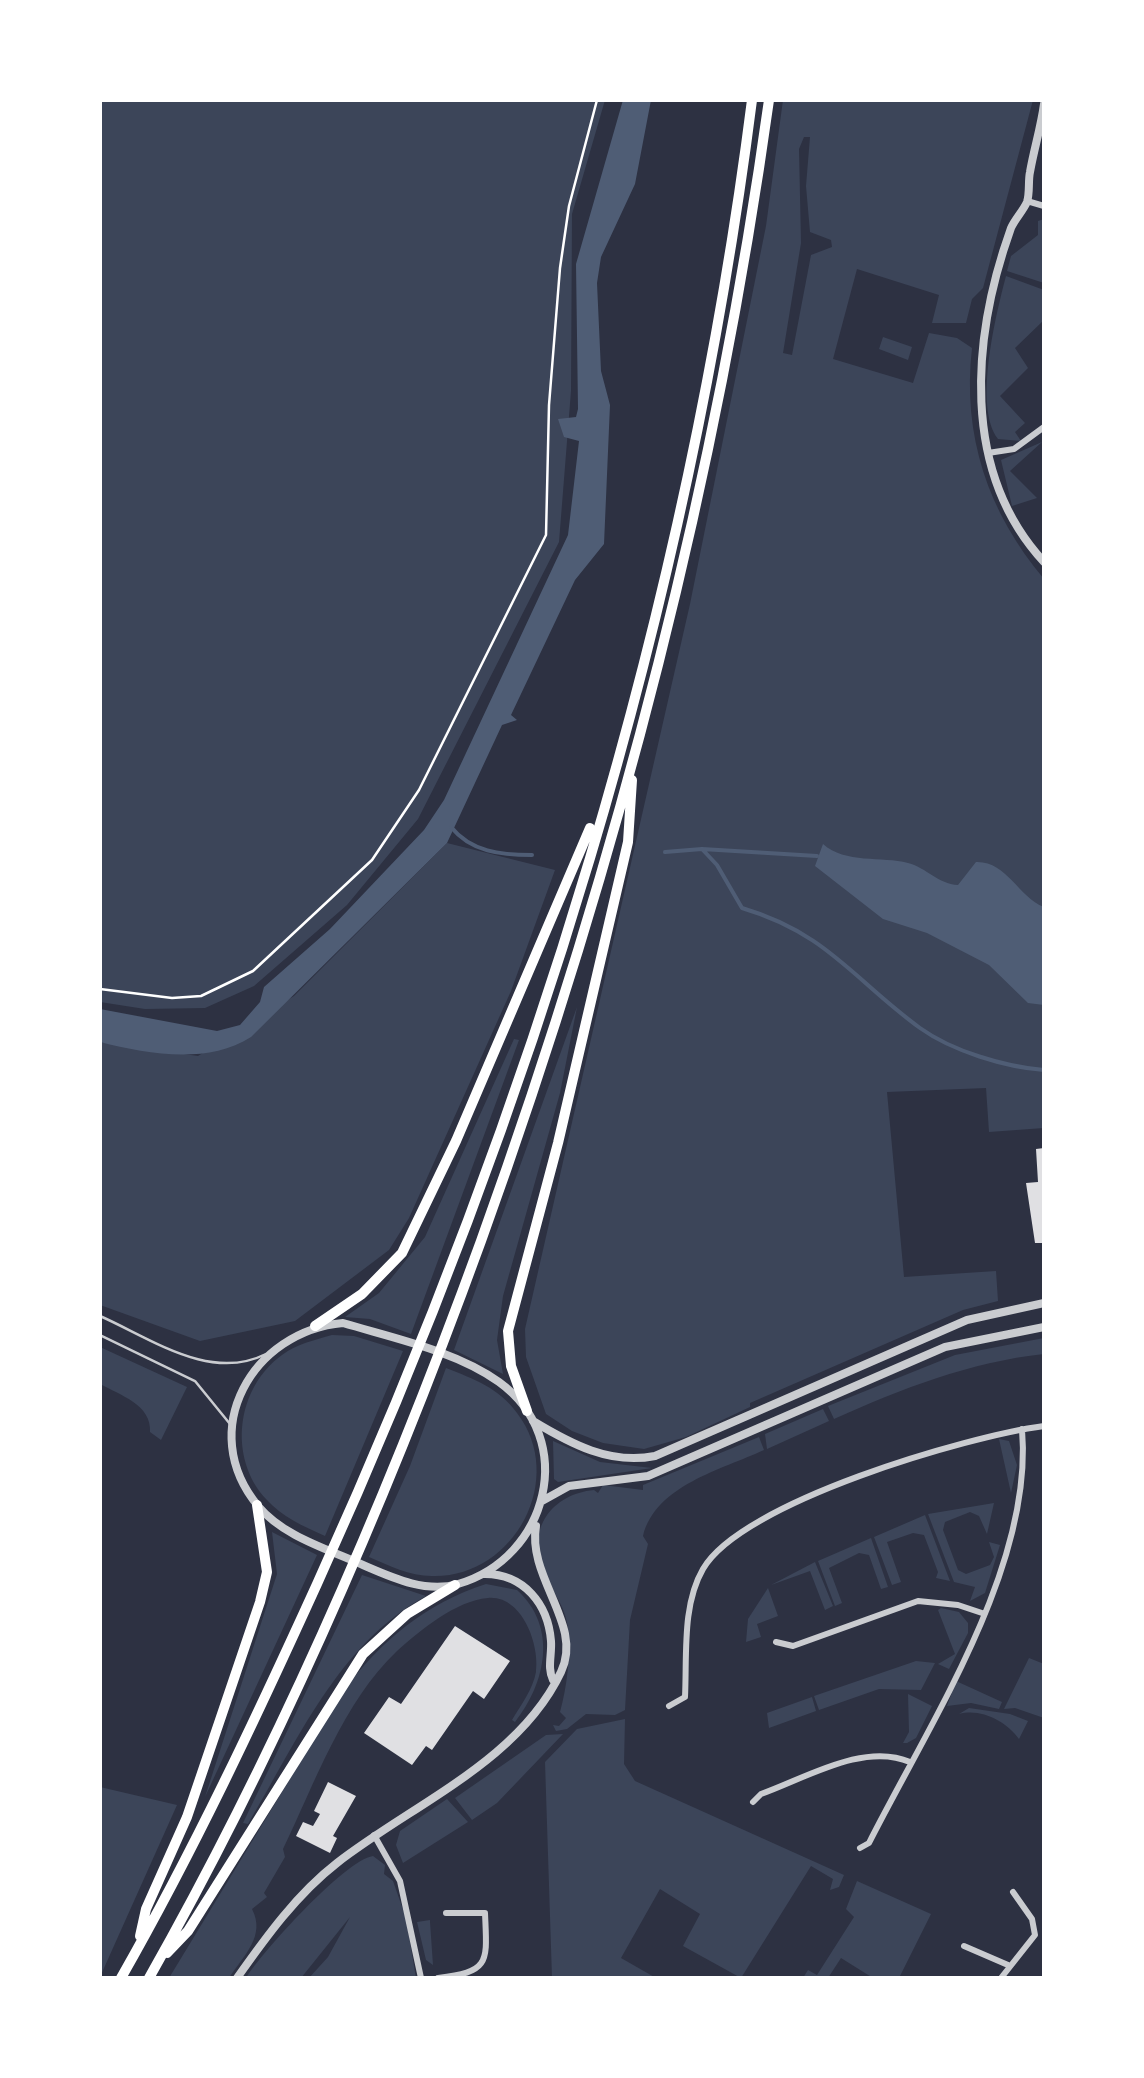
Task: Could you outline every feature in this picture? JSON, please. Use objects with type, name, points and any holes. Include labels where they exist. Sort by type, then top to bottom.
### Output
[{"type":"highway","points":[[121,1978],[227,1781],[377,1451],[498,1143],[543,1012],[610,780],[688,462],[752,100]]},
{"type":"highway","points":[[149,1978],[247,1792],[398,1460],[507,1168],[570,979],[634,757],[705,462],[769,100]]},
{"type":"highway","points":[[530,1416],[511,1366],[508,1332],[558,1143],[628,842],[634,757]]},
{"type":"highway","points":[[316,1326],[362,1294],[402,1253],[511,1016],[610,780]]},
{"type":"highway","points":[[136,1952],[146,1909],[187,1817],[260,1602],[267,1572],[257,1505]]},
{"type":"highway","points":[[157,1964],[188,1931],[363,1654],[407,1614],[455,1585]]},
{"type":"street","points":[[1044,104],[1028,200],[1013,223],[1004,249],[981,358],[980,403],[988,453],[1009,512],[1044,562]]},
{"type":"street","points":[[1028,200],[1044,206]]},
{"type":"street","points":[[988,453],[1024,444],[1044,427]]},
{"type":"street","points":[[530,1416],[545,1464],[536,1521],[522,1544],[483,1574],[455,1585],[423,1586],[387,1576],[294,1534],[257,1505],[239,1467],[233,1429],[252,1369],[270,1352],[316,1326],[343,1324],[468,1366],[499,1382],[530,1416],[600,1454],[626,1459],[655,1456],[941,1330],[984,1315],[1044,1303]]},
{"type":"street","points":[[542,1501],[569,1486],[648,1476],[945,1347],[988,1335],[1044,1327]]},
{"type":"street","points":[[669,1706],[685,1696],[690,1608],[696,1582],[710,1557],[731,1537],[870,1474],[958,1443],[1044,1426]]},
{"type":"street","points":[[860,1848],[869,1843],[982,1613],[1020,1492],[1022,1429]]},
{"type":"street","points":[[237,1978],[311,1886],[374,1835],[514,1737],[536,1716],[561,1673],[564,1633],[559,1610],[536,1564],[536,1521]]},
{"type":"street","points":[[483,1574],[511,1578],[541,1606],[550,1636],[549,1672],[554,1680]]},
{"type":"street","points":[[776,1642],[793,1646],[918,1600],[958,1604],[982,1613]]},
{"type":"street","points":[[754,1802],[761,1794],[868,1755],[888,1754],[910,1762]]},
{"type":"street","points":[[374,1835],[400,1882],[421,1978]]},
{"type":"street","points":[[1002,1978],[1035,1935],[1032,1919],[1012,1892]]},
{"type":"street","points":[[438,1978],[469,1975],[480,1968],[486,1956],[485,1913],[446,1914]]},
{"type":"street","points":[[964,1946],[1008,1966]]},
{"type":"lane","points":[[100,1316],[210,1364],[248,1363],[270,1352]]},
{"type":"lane","points":[[100,1335],[195,1381],[233,1429]]},
{"type":"path","points":[[100,989],[172,998],[201,996],[253,971],[372,860],[418,790],[546,535],[549,405],[560,268],[569,206],[597,100]]},
{"type":"shaded area","points":[[100,100],[605,100],[572,214],[571,391],[559,542],[418,819],[347,905],[254,986],[205,1008],[145,1009],[100,1002]]},
{"type":"shaded area","points":[[623,100],[651,100],[635,184],[601,257],[597,283],[601,371],[610,405],[604,544],[575,580],[511,715],[517,720],[502,725],[447,843],[251,1037],[216,1051],[177,1055],[100,1042],[100,1009],[217,1031],[240,1025],[260,1002],[264,987],[330,929],[424,830],[444,800],[568,535],[579,441],[564,437],[558,419],[576,417],[578,409],[576,264]]},
{"type":"shaded area","points":[[783,100],[1033,100],[983,288],[972,299],[966,323],[932,323],[939,295],[857,269],[833,359],[913,383],[929,333],[957,338],[972,348],[971,412],[983,471],[1008,527],[1044,579],[1044,1128],[989,1132],[986,1088],[887,1092],[904,1277],[996,1271],[998,1301],[963,1310],[750,1403],[750,1407],[686,1437],[644,1449],[603,1443],[572,1431],[546,1414],[526,1357],[525,1329],[690,604],[766,226]],"holes":[[[804,137],[810,137],[806,186],[810,232],[831,240],[832,247],[811,255],[792,355],[783,353],[801,243],[799,149]]]},
{"type":"shaded area","points":[[1044,219],[1044,283],[1007,271],[1011,256],[1038,235],[1038,221]]},
{"type":"shaded area","points":[[1006,276],[1044,290],[1044,320],[1015,348],[1028,368],[1000,396],[1025,423],[1015,432],[1021,441],[998,439],[987,405],[989,360]]},
{"type":"shaded area","points":[[883,337],[912,347],[908,360],[879,349]]},
{"type":"shaded area","points":[[1042,442],[1010,471],[1037,498],[1012,506],[1001,460]]},
{"type":"shaded area","points":[[447,843],[555,870],[511,991],[409,1218],[389,1250],[295,1321],[200,1341],[100,1305],[100,1042],[198,1056],[294,996]]},
{"type":"shaded area","points":[[823,844],[853,857],[908,863],[958,885],[976,862],[996,867],[1044,907],[1044,1005],[1028,1003],[989,965],[927,933],[883,919],[815,866]]},
{"type":"shaded area","points":[[577,1007],[560,1093],[503,1296],[497,1340],[503,1374],[454,1350]]},
{"type":"shaded area","points":[[514,1039],[519,1040],[411,1334],[370,1319],[345,1317],[379,1293],[425,1237]]},
{"type":"shaded area","points":[[332,1335],[354,1336],[403,1351],[325,1536],[286,1516],[266,1499],[246,1464],[242,1424],[255,1386],[267,1369],[293,1348]]},
{"type":"shaded area","points":[[1044,1338],[1044,1354],[989,1363],[936,1378],[834,1419],[828,1406],[955,1355]]},
{"type":"shaded area","points":[[100,1347],[187,1387],[161,1440],[150,1432],[140,1408],[100,1384]]},
{"type":"shaded area","points":[[446,1368],[476,1380],[510,1404],[531,1439],[537,1466],[534,1493],[525,1519],[509,1542],[489,1560],[464,1572],[426,1576],[369,1557],[410,1466]]},
{"type":"shaded area","points":[[823,1409],[829,1421],[767,1449],[765,1434]]},
{"type":"shaded area","points":[[759,1437],[764,1450],[692,1481],[661,1504],[650,1518],[643,1536],[648,1544],[630,1620],[625,1710],[615,1715],[586,1714],[567,1729],[556,1731],[553,1725],[559,1726],[566,1718],[560,1712],[569,1638],[564,1612],[539,1556],[538,1541],[546,1516],[566,1498],[579,1493],[598,1493],[603,1485],[643,1490],[643,1485]]},
{"type":"shaded area","points":[[999,1439],[1009,1441],[1017,1465],[1011,1493]]},
{"type":"shaded area","points":[[553,1441],[600,1462],[652,1468],[558,1482],[554,1479]]},
{"type":"shaded area","points":[[994,1503],[987,1534],[979,1516],[970,1512],[945,1522],[943,1530],[958,1570],[966,1574],[990,1565],[994,1557],[989,1542],[1000,1545],[985,1593],[970,1601],[975,1587],[954,1582],[928,1514]]},
{"type":"shaded area","points":[[925,1515],[950,1581],[936,1578],[938,1572],[924,1535],[913,1533],[887,1542],[901,1582],[892,1585],[874,1537]]},
{"type":"shaded area","points":[[272,1532],[317,1555],[205,1797],[277,1574]]},
{"type":"shaded area","points":[[871,1538],[888,1587],[881,1589],[869,1555],[859,1553],[829,1568],[842,1603],[835,1606],[818,1561]]},
{"type":"shaded area","points":[[815,1562],[833,1606],[825,1610],[810,1571],[771,1585]]},
{"type":"shaded area","points":[[362,1575],[426,1596],[395,1616],[344,1668],[322,1697],[248,1824],[243,1823]]},
{"type":"shaded area","points":[[486,1584],[517,1590],[530,1605],[543,1638],[540,1673],[515,1722],[512,1720],[536,1672],[532,1636],[519,1613],[500,1599],[488,1598],[463,1605],[428,1626],[378,1671],[346,1719],[283,1849],[285,1857],[264,1893],[267,1897],[252,1909],[255,1937],[229,1978],[169,1978],[358,1672],[389,1640],[424,1613]]},
{"type":"shaded area","points":[[768,1588],[778,1616],[757,1624],[761,1637],[746,1642],[748,1619]]},
{"type":"shaded area","points":[[938,1610],[959,1612],[968,1623],[968,1633],[949,1669],[938,1664],[955,1654]]},
{"type":"shaded area","points":[[1029,1658],[1044,1664],[1044,1718],[1015,1708],[1004,1709]]},
{"type":"shaded area","points":[[916,1661],[935,1663],[921,1690],[879,1689],[819,1710],[814,1696]]},
{"type":"shaded area","points":[[956,1681],[1002,1702],[999,1709],[971,1703],[947,1706]]},
{"type":"shaded area","points":[[908,1694],[932,1706],[916,1738],[903,1743],[909,1732]]},
{"type":"shaded area","points":[[812,1697],[816,1711],[769,1728],[767,1713]]},
{"type":"shaded area","points":[[969,1708],[1028,1721],[1019,1739],[992,1718],[976,1713],[959,1714]]},
{"type":"shaded area","points":[[625,1719],[624,1764],[635,1781],[844,1875],[839,1887],[830,1890],[833,1879],[811,1866],[741,1978],[683,1946],[700,1914],[660,1889],[621,1958],[656,1978],[552,1978],[545,1762],[577,1729]]},
{"type":"shaded area","points":[[563,1734],[497,1803],[472,1820],[455,1798],[546,1735]]},
{"type":"shaded area","points":[[100,1787],[177,1805],[100,1977]]},
{"type":"shaded area","points":[[447,1799],[468,1822],[403,1863],[396,1845],[400,1831]]},
{"type":"shaded area","points":[[373,1856],[385,1865],[384,1874],[393,1881],[406,1918],[416,1978],[309,1978],[328,1957],[350,1917],[301,1978],[246,1978],[285,1929],[324,1890],[360,1861]]},
{"type":"shaded area","points":[[857,1881],[931,1914],[899,1978],[873,1978],[841,1958],[828,1978],[803,1978],[808,1970],[817,1975],[854,1917],[846,1909]]},
{"type":"shaded area","points":[[430,1920],[433,1965],[426,1960],[417,1922]]},
{"type":"building","points":[[1044,1148],[1044,1243],[1035,1243],[1026,1183],[1038,1182],[1036,1149]]},
{"type":"building","points":[[455,1626],[510,1661],[484,1699],[473,1691],[432,1750],[426,1746],[412,1765],[364,1733],[389,1697],[401,1704]]},
{"type":"building","points":[[328,1782],[356,1796],[333,1836],[337,1838],[330,1853],[296,1836],[303,1822],[313,1826],[320,1814],[314,1811]]},
{"type":"waterway","points":[[451,827],[477,847],[532,855]]},
{"type":"waterway","points":[[702,849],[817,856]]},
{"type":"waterway","points":[[665,852],[702,849],[717,865],[742,908],[771,918],[818,944],[933,1036],[979,1056],[1044,1070]]}]
